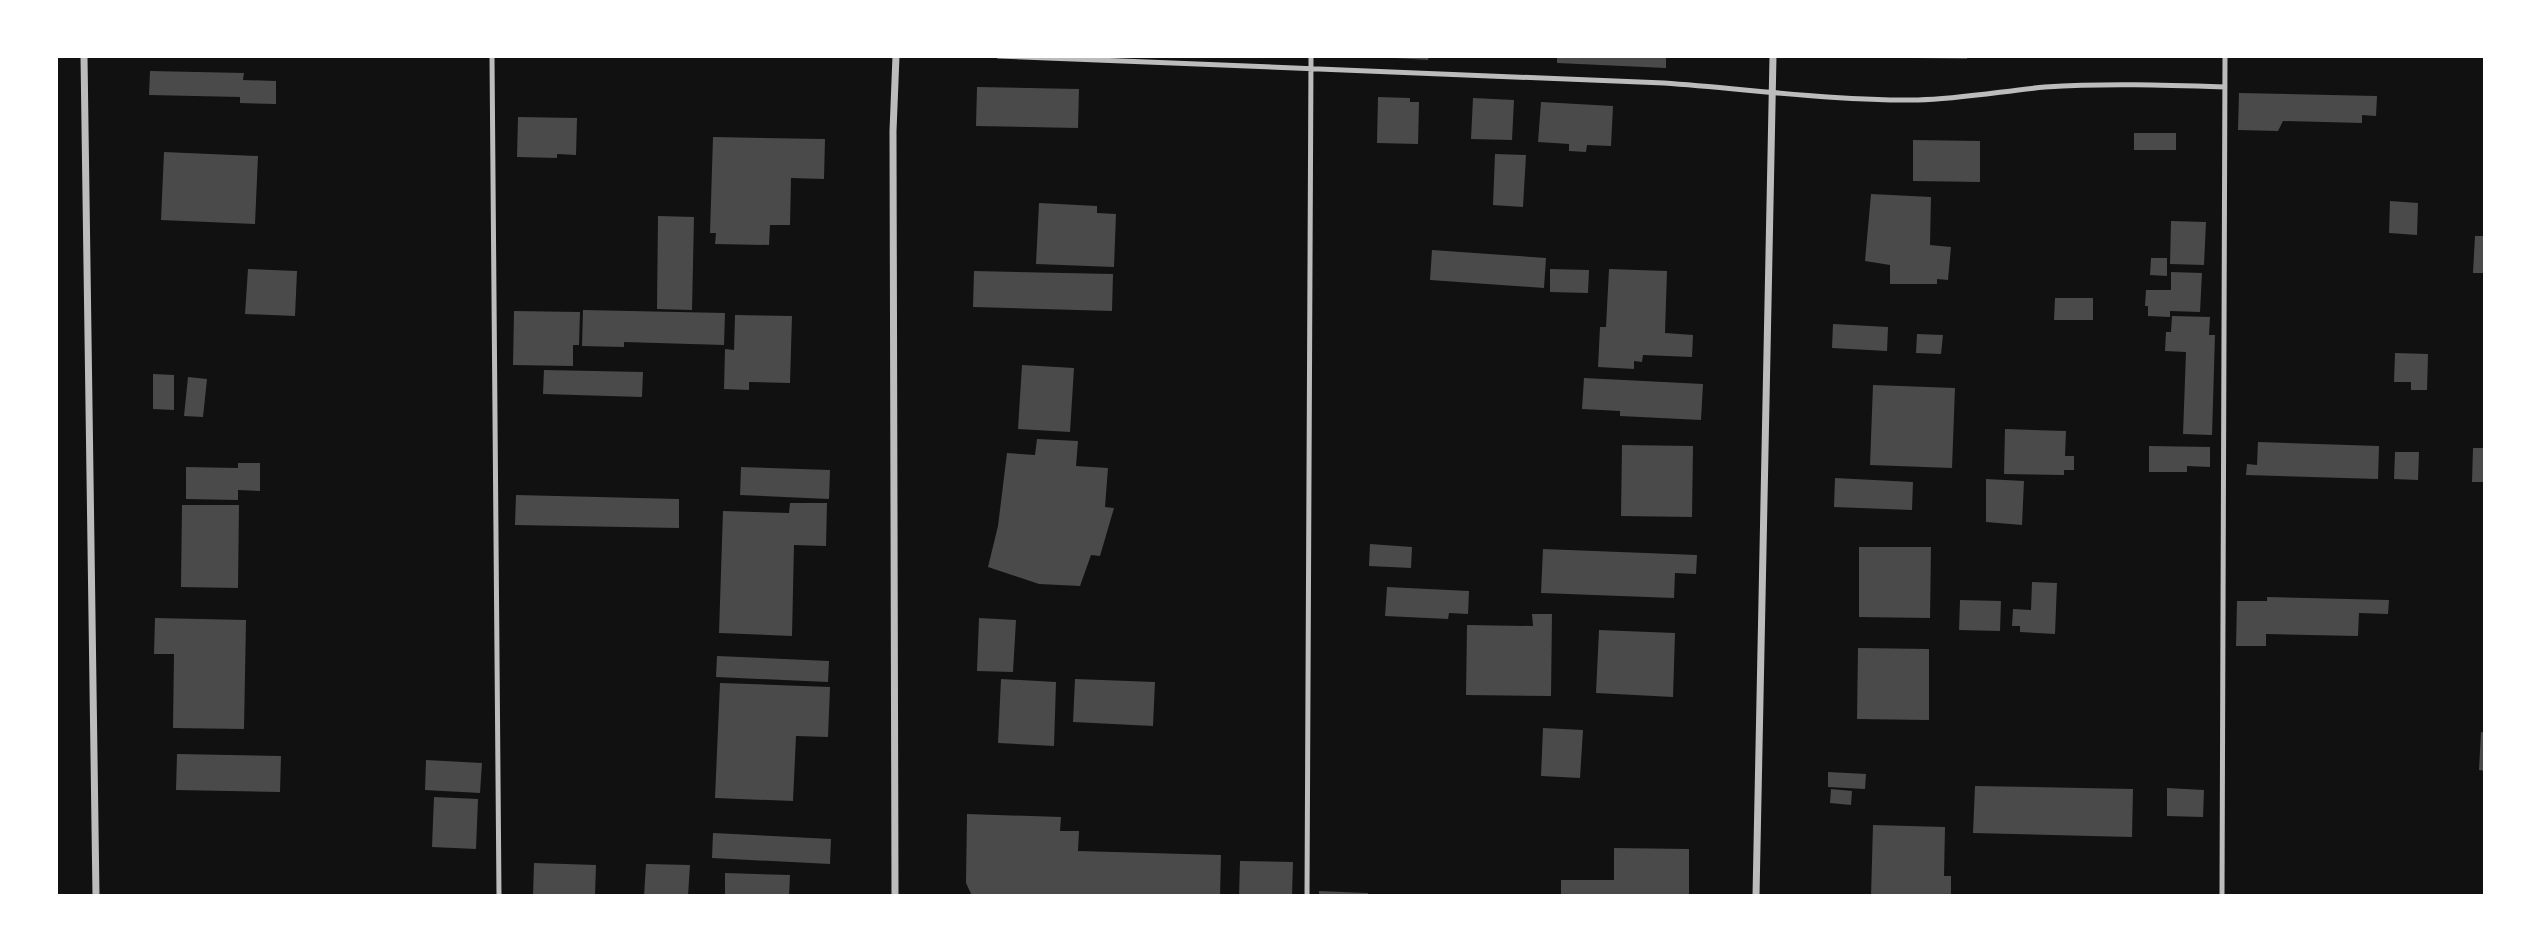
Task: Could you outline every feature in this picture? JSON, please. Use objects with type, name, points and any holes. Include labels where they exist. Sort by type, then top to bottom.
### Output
[{"type":"street","points":[[84,56],[96,896]]},
{"type":"street","points":[[895,896],[893,131],[896,56]]},
{"type":"street","points":[[1756,896],[1773,56]]},
{"type":"lane","points":[[492,56],[499,896]]},
{"type":"lane","points":[[999,56],[1664,83],[1772,94],[1917,100],[2044,87],[2111,84],[2225,87]]},
{"type":"lane","points":[[1307,896],[1311,56]]},
{"type":"lane","points":[[2221,896],[2225,56]]},
{"type":"building","points":[[1395,56],[1429,56],[1428,60]]},
{"type":"building","points":[[1557,56],[1666,56],[1666,68],[1557,63]]},
{"type":"building","points":[[1967,56],[1967,59],[1916,58]]},
{"type":"building","points":[[150,71],[244,73],[243,80],[276,81],[276,104],[240,103],[240,97],[149,95]]},
{"type":"building","points":[[977,87],[1079,89],[1078,128],[976,126]]},
{"type":"building","points":[[2239,93],[2377,96],[2376,116],[2362,115],[2362,123],[2283,121],[2278,131],[2238,130]]},
{"type":"building","points":[[1378,97],[1410,98],[1410,102],[1419,102],[1418,144],[1377,143]]},
{"type":"building","points":[[1473,98],[1514,100],[1512,140],[1471,139]]},
{"type":"building","points":[[1541,102],[1613,106],[1611,146],[1587,145],[1586,152],[1569,151],[1569,144],[1538,142]]},
{"type":"building","points":[[518,117],[577,118],[576,155],[557,154],[557,158],[517,157]]},
{"type":"building","points":[[2134,133],[2176,133],[2176,150],[2134,150]]},
{"type":"building","points":[[713,137],[825,139],[824,179],[791,178],[790,225],[770,225],[769,245],[715,244],[716,233],[710,233]]},
{"type":"building","points":[[1913,140],[1980,141],[1980,182],[1913,181]]},
{"type":"building","points":[[164,152],[258,156],[255,224],[161,220]]},
{"type":"building","points":[[1495,154],[1526,155],[1523,207],[1493,205]]},
{"type":"building","points":[[1871,194],[1931,197],[1930,245],[1951,247],[1948,280],[1937,279],[1937,284],[1890,284],[1890,265],[1865,261]]},
{"type":"building","points":[[2390,201],[2418,203],[2417,235],[2389,233]]},
{"type":"building","points":[[1039,203],[1097,206],[1097,213],[1116,214],[1114,267],[1036,264]]},
{"type":"building","points":[[658,216],[694,217],[692,310],[657,309]]},
{"type":"building","points":[[2171,221],[2206,222],[2204,265],[2170,264]]},
{"type":"building","points":[[2475,236],[2485,236],[2485,273],[2473,273]]},
{"type":"building","points":[[1432,250],[1546,258],[1544,288],[1430,280]]},
{"type":"building","points":[[2151,258],[2167,258],[2167,276],[2150,275]]},
{"type":"building","points":[[248,269],[297,271],[295,316],[245,314]]},
{"type":"building","points":[[1550,269],[1589,270],[1588,293],[1550,292]]},
{"type":"building","points":[[1609,269],[1667,271],[1665,333],[1693,335],[1692,357],[1643,355],[1642,362],[1634,361],[1634,369],[1598,367],[1600,327],[1606,327]]},
{"type":"building","points":[[974,271],[1113,274],[1112,311],[973,307]]},
{"type":"building","points":[[2171,272],[2202,273],[2200,312],[2170,311],[2170,317],[2148,316],[2148,306],[2145,306],[2146,290],[2171,290]]},
{"type":"building","points":[[2055,298],[2093,298],[2093,320],[2054,320]]},
{"type":"building","points":[[583,310],[725,313],[724,345],[624,342],[624,347],[582,346]]},
{"type":"building","points":[[514,311],[580,312],[579,345],[573,345],[573,366],[513,365]]},
{"type":"building","points":[[735,315],[792,316],[790,383],[749,382],[749,390],[724,389],[725,349],[734,350]]},
{"type":"building","points":[[2172,316],[2210,317],[2209,335],[2215,335],[2212,435],[2183,434],[2186,352],[2165,351],[2166,332],[2171,332]]},
{"type":"building","points":[[1833,324],[1888,327],[1887,351],[1832,348]]},
{"type":"building","points":[[1917,334],[1943,335],[1941,354],[1916,353]]},
{"type":"building","points":[[2395,353],[2428,354],[2427,390],[2411,390],[2411,382],[2394,382]]},
{"type":"building","points":[[1022,365],[1074,368],[1070,432],[1018,429]]},
{"type":"building","points":[[544,370],[643,372],[642,397],[543,394]]},
{"type":"building","points":[[153,374],[174,375],[174,410],[153,409]]},
{"type":"building","points":[[188,377],[207,379],[203,417],[184,416]]},
{"type":"building","points":[[1584,378],[1703,384],[1701,420],[1620,416],[1620,411],[1582,409]]},
{"type":"building","points":[[1873,385],[1955,388],[1952,468],[1870,465]]},
{"type":"building","points":[[2005,429],[2066,431],[2065,456],[2074,456],[2074,470],[2064,470],[2064,475],[2004,474]]},
{"type":"building","points":[[1037,439],[1078,441],[1076,466],[1108,468],[1105,507],[1114,508],[1100,556],[1091,555],[1080,586],[1039,584],[988,567],[998,526],[1007,453],[1035,455]]},
{"type":"building","points":[[2258,442],[2379,446],[2378,479],[2246,475],[2247,464],[2257,465]]},
{"type":"building","points":[[1622,445],[1693,446],[1692,517],[1621,516]]},
{"type":"building","points":[[2149,446],[2210,447],[2210,467],[2187,466],[2187,472],[2149,472]]},
{"type":"building","points":[[2473,448],[2485,448],[2485,482],[2472,482]]},
{"type":"building","points":[[2395,452],[2419,452],[2418,480],[2394,479]]},
{"type":"building","points":[[238,463],[260,463],[260,491],[238,490],[238,500],[186,499],[186,467],[238,468]]},
{"type":"building","points":[[741,467],[830,470],[829,499],[740,495]]},
{"type":"building","points":[[1835,478],[1913,482],[1912,510],[1834,507]]},
{"type":"building","points":[[1986,479],[2024,481],[2022,525],[1986,522]]},
{"type":"building","points":[[516,495],[679,499],[679,528],[515,525]]},
{"type":"building","points":[[790,503],[827,503],[826,546],[794,545],[792,636],[719,633],[723,511],[789,513]]},
{"type":"building","points":[[182,505],[239,505],[238,588],[181,587]]},
{"type":"building","points":[[1370,544],[1412,547],[1411,568],[1369,566]]},
{"type":"building","points":[[1859,547],[1931,547],[1930,618],[1859,617]]},
{"type":"building","points":[[1543,549],[1697,555],[1696,574],[1675,573],[1674,598],[1541,593]]},
{"type":"building","points":[[2032,582],[2057,583],[2055,634],[2020,632],[2020,626],[2012,626],[2013,609],[2031,610]]},
{"type":"building","points":[[1387,587],[1469,591],[1468,614],[1449,613],[1448,619],[1385,616]]},
{"type":"building","points":[[2267,597],[2389,600],[2388,614],[2359,613],[2358,636],[2266,634],[2266,646],[2236,646],[2237,601],[2267,601]]},
{"type":"building","points":[[1960,600],[2001,601],[2000,631],[1959,630]]},
{"type":"building","points":[[1532,614],[1552,614],[1551,696],[1466,695],[1467,625],[1533,626]]},
{"type":"building","points":[[155,618],[246,620],[244,729],[173,728],[174,654],[154,654]]},
{"type":"building","points":[[979,618],[1016,620],[1013,672],[977,671]]},
{"type":"building","points":[[1599,630],[1675,633],[1673,697],[1596,693]]},
{"type":"building","points":[[1858,648],[1929,649],[1929,720],[1857,719]]},
{"type":"building","points":[[717,656],[829,661],[828,682],[716,677]]},
{"type":"building","points":[[1001,679],[1056,682],[1054,746],[998,743]]},
{"type":"building","points":[[1075,679],[1155,682],[1153,726],[1073,722]]},
{"type":"building","points":[[720,683],[830,687],[828,737],[796,736],[793,801],[715,798]]},
{"type":"building","points":[[1543,728],[1583,730],[1580,778],[1541,776]]},
{"type":"building","points":[[2481,732],[2485,733],[2485,771],[2479,770]]},
{"type":"building","points":[[177,754],[281,756],[280,792],[176,790]]},
{"type":"building","points":[[426,760],[482,763],[480,793],[425,790]]},
{"type":"building","points":[[1828,772],[1866,774],[1865,789],[1828,787]]},
{"type":"building","points":[[1975,786],[2133,789],[2132,837],[1973,833]]},
{"type":"building","points":[[2167,788],[2204,790],[2203,817],[2167,816]]},
{"type":"building","points":[[1831,789],[1852,791],[1851,805],[1830,803]]},
{"type":"building","points":[[434,797],[478,799],[476,849],[432,847]]},
{"type":"building","points":[[967,814],[1061,817],[1060,831],[1079,831],[1078,851],[1221,855],[1220,896],[972,896],[966,883]]},
{"type":"building","points":[[1873,825],[1945,827],[1944,876],[1951,876],[1951,896],[1871,896]]},
{"type":"building","points":[[713,833],[831,839],[830,864],[712,858]]},
{"type":"building","points":[[1614,848],[1689,849],[1689,896],[1561,896],[1561,880],[1614,880]]},
{"type":"building","points":[[1240,861],[1293,862],[1292,896],[1239,896]]},
{"type":"building","points":[[534,863],[596,865],[595,896],[533,896]]},
{"type":"building","points":[[646,864],[690,865],[688,896],[644,896]]},
{"type":"building","points":[[725,873],[790,875],[789,896],[725,896]]},
{"type":"building","points":[[1319,891],[1368,893],[1368,896],[1319,896]]}]
